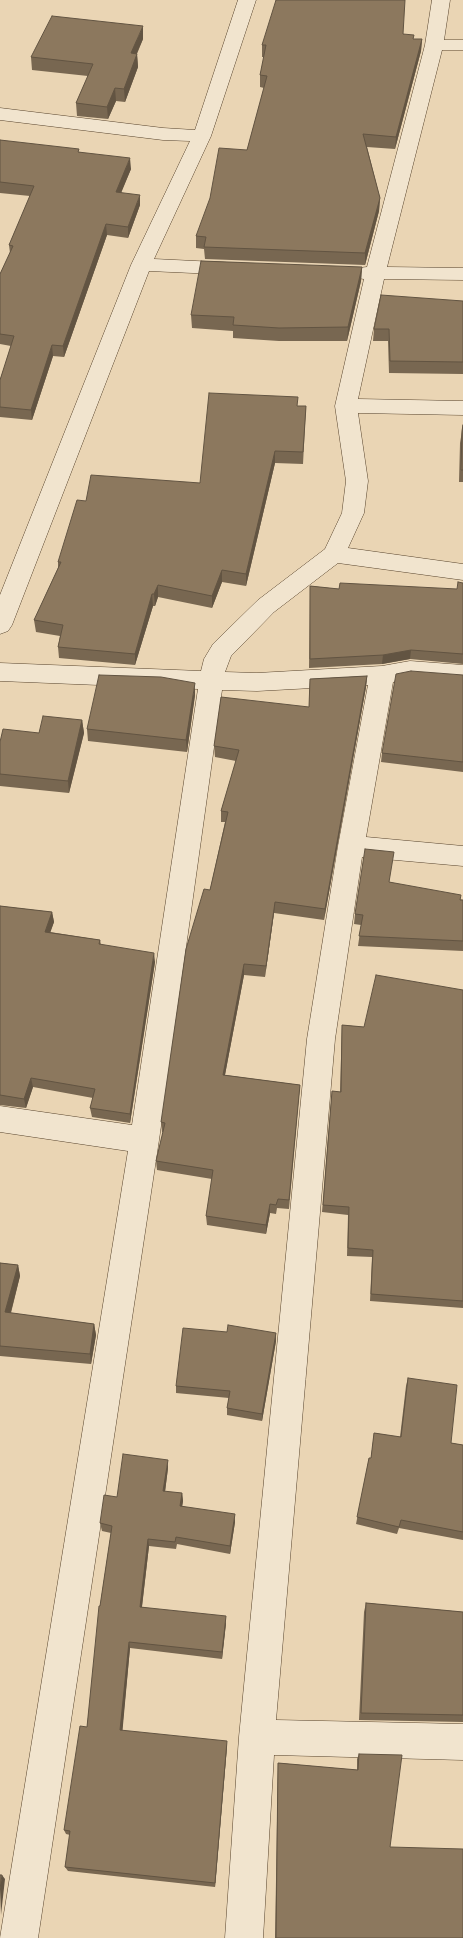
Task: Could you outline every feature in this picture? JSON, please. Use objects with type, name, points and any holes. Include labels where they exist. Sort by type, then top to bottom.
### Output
[{"type":"street","points":[[0,624],[141,265],[202,136],[247,0]]},
{"type":"street","points":[[20,1938],[144,1140],[211,681],[216,659],[228,643],[266,606],[334,554],[353,513],[357,481],[346,406],[375,273],[434,45],[441,0]]},
{"type":"street","points":[[434,45],[463,45]]},
{"type":"street","points":[[0,114],[163,134],[202,136]]},
{"type":"street","points":[[141,265],[256,270]]},
{"type":"street","points":[[340,273],[463,274]]},
{"type":"street","points":[[346,406],[463,408]]},
{"type":"street","points":[[334,554],[463,572]]},
{"type":"street","points":[[0,672],[257,682],[382,675],[410,670],[463,674]]},
{"type":"street","points":[[244,1938],[258,1737],[321,1039],[351,846],[382,675]]},
{"type":"street","points":[[351,846],[463,856]]},
{"type":"street","points":[[0,1119],[144,1140]]},
{"type":"street","points":[[258,1737],[463,1742]]},
{"type":"building","points":[[276,0],[405,0],[403,34],[414,35],[413,39],[422,39],[396,137],[363,134],[380,198],[365,253],[204,247],[206,237],[196,236],[210,198],[219,148],[247,150],[267,76],[260,75],[266,45],[262,45]]},
{"type":"building","points":[[52,16],[143,26],[131,53],[137,54],[124,89],[115,88],[107,107],[76,103],[93,64],[31,57]]},
{"type":"building","points":[[0,140],[79,149],[78,152],[130,158],[116,192],[140,195],[128,227],[106,224],[63,346],[52,345],[31,410],[0,407],[0,380],[14,336],[0,334],[0,274],[13,246],[9,245],[34,186],[0,182]]},
{"type":"building","points":[[201,261],[362,267],[348,327],[279,328],[233,325],[234,317],[191,315]]},
{"type":"building","points":[[381,295],[463,301],[463,362],[390,361],[389,329],[374,329]]},
{"type":"building","points":[[209,393],[298,397],[297,406],[306,406],[303,452],[275,451],[246,574],[222,570],[212,596],[158,585],[154,594],[152,594],[135,654],[58,647],[63,625],[34,620],[61,562],[58,562],[77,500],[86,501],[91,475],[200,483]]},
{"type":"building","points":[[463,425],[463,470],[461,470],[462,431]]},
{"type":"building","points":[[458,582],[463,583],[463,654],[411,650],[383,655],[310,659],[310,586],[339,589],[340,583],[457,589]]},
{"type":"building","points":[[411,671],[463,675],[463,762],[382,753],[396,674]]},
{"type":"building","points":[[99,675],[161,677],[195,683],[186,740],[87,729]]},
{"type":"building","points":[[367,676],[325,909],[275,902],[266,966],[244,964],[223,1075],[300,1085],[289,1200],[278,1199],[276,1205],[270,1204],[266,1225],[206,1216],[213,1170],[156,1161],[165,1123],[161,1122],[186,949],[204,889],[210,890],[228,812],[221,811],[239,750],[214,746],[221,697],[309,707],[310,679]]},
{"type":"building","points":[[43,716],[82,720],[68,781],[0,774],[0,742],[3,729],[39,733]]},
{"type":"building","points":[[365,849],[394,852],[389,882],[461,895],[460,900],[463,900],[463,941],[359,936],[363,915],[355,914]]},
{"type":"building","points":[[0,906],[52,912],[45,932],[100,940],[99,944],[154,953],[130,1114],[90,1108],[95,1089],[31,1078],[24,1099],[0,1095]]},
{"type":"building","points":[[376,975],[463,990],[463,1301],[371,1294],[373,1250],[348,1248],[349,1207],[323,1205],[332,1091],[341,1092],[342,1025],[364,1027]]},
{"type":"building","points":[[0,1263],[18,1265],[5,1312],[94,1324],[90,1354],[0,1346]]},
{"type":"building","points":[[228,1325],[276,1333],[262,1414],[227,1408],[230,1391],[176,1386],[183,1328],[227,1332]]},
{"type":"building","points":[[408,1378],[457,1385],[451,1443],[463,1445],[463,1532],[401,1520],[399,1527],[357,1517],[369,1458],[371,1458],[374,1433],[401,1437]]},
{"type":"building","points":[[123,1454],[168,1460],[163,1491],[182,1493],[180,1506],[235,1514],[230,1546],[176,1537],[175,1542],[148,1539],[140,1607],[226,1616],[222,1652],[129,1642],[120,1730],[227,1741],[215,1883],[65,1867],[70,1831],[64,1830],[80,1726],[87,1727],[99,1606],[112,1526],[100,1523],[104,1495],[117,1497]]},
{"type":"building","points":[[366,1603],[463,1612],[463,1715],[361,1713]]},
{"type":"building","points":[[359,1754],[402,1755],[390,1847],[463,1849],[463,1938],[276,1938],[278,1763],[358,1770]]}]
